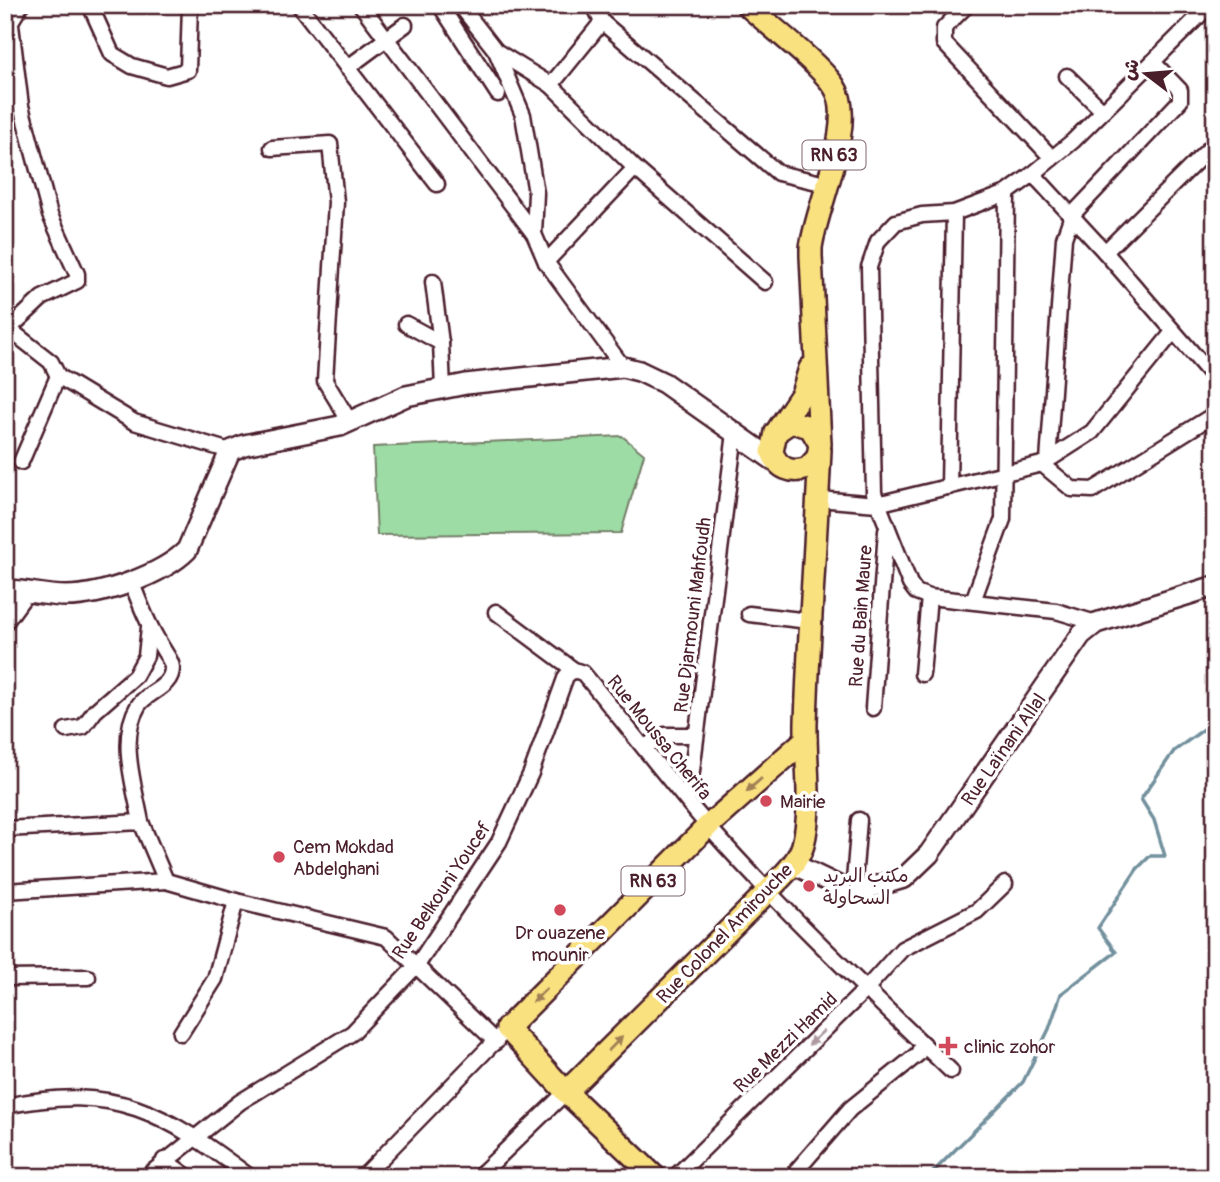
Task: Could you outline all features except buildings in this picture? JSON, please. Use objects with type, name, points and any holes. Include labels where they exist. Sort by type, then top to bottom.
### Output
[{"type":"main road","name":"RN 63","points":[[501,1035],[708,826],[806,739],[820,447],[811,247],[840,132],[842,106],[833,84],[747,5]]},
{"type":"main road","name":"RN 63","points":[[778,430],[803,394],[815,342]]},
{"type":"main road","points":[[781,466],[808,468],[820,447],[815,432],[804,424],[791,422],[778,430],[771,447],[781,466],[818,499]]},
{"type":"main road","name":"Rue Colonel Amirouche","points":[[566,1092],[793,864],[802,848],[807,822],[806,739]]},
{"type":"main road","points":[[501,1035],[566,1092],[655,1177]]},
{"type":"street","points":[[21,5],[8,28],[20,106],[46,203],[77,274],[77,281],[42,298],[7,327],[51,362],[58,376],[134,422],[230,451],[350,422],[406,397],[443,389],[623,368],[657,379],[781,466]]},
{"type":"street","points":[[90,5],[112,54],[132,66],[167,76],[188,70],[190,5]]},
{"type":"street","points":[[299,5],[436,184]]},
{"type":"street","points":[[361,5],[534,234],[546,262],[623,368]]},
{"type":"street","points":[[440,5],[498,94]]},
{"type":"street","points":[[460,5],[496,51],[523,115],[536,193],[534,234]]},
{"type":"street","points":[[594,5],[602,22],[778,173],[826,184]]},
{"type":"street","points":[[967,5],[944,28],[944,43],[1052,158]]},
{"type":"street","points":[[1096,623],[1056,611],[929,597],[916,592],[910,584],[877,504],[873,481],[869,267],[878,241],[896,222],[922,215],[954,213],[1007,193],[1033,174],[1103,111],[1210,5]]},
{"type":"street","points":[[551,85],[602,22]]},
{"type":"street","points":[[347,68],[405,24]]},
{"type":"street","points":[[496,51],[551,85],[635,168],[765,282]]},
{"type":"street","points":[[1045,463],[1061,257],[1072,215],[1180,101],[1180,90],[1153,62]]},
{"type":"street","points":[[1067,76],[1103,111]]},
{"type":"street","points":[[1105,251],[1215,143]]},
{"type":"street","points":[[272,148],[330,144],[336,202],[325,381],[350,422]]},
{"type":"street","points":[[546,262],[635,168]]},
{"type":"street","points":[[1033,174],[1105,251],[1215,379]]},
{"type":"street","points":[[973,601],[1003,519],[1007,193]]},
{"type":"street","points":[[949,487],[954,213]]},
{"type":"street","points":[[433,282],[441,343],[443,389]]},
{"type":"street","points":[[405,324],[441,343]]},
{"type":"street","points":[[818,499],[877,504],[1045,463],[1092,432],[1173,332]]},
{"type":"street","points":[[20,461],[58,376]]},
{"type":"street","points":[[1045,463],[1072,489],[1093,490],[1215,414]]},
{"type":"street","points":[[742,437],[778,430]]},
{"type":"street","name":"Rue Djarmouni Mahfoudh","points":[[688,802],[742,437]]},
{"type":"street","points":[[5,590],[29,590],[63,597],[99,594],[177,560],[187,550],[230,451]]},
{"type":"street","name":"Rue du Bain Maure","points":[[873,708],[886,527]]},
{"type":"street","points":[[131,581],[149,627],[172,663],[172,673],[164,685],[139,704],[132,720],[129,746],[141,822],[166,881]]},
{"type":"street","name":"Rue Laïnani Allal","points":[[853,893],[904,878],[929,855],[1081,635],[1096,623],[1215,586]]},
{"type":"street","points":[[5,623],[29,590]]},
{"type":"street","points":[[922,674],[929,597]]},
{"type":"street","name":"Rue Moussa Cherifa","points":[[496,612],[579,671],[708,826],[865,990]]},
{"type":"street","points":[[748,614],[810,621]]},
{"type":"street","points":[[66,730],[83,727],[95,710],[135,676],[146,656],[149,627]]},
{"type":"street","name":"Rue Belkouni Youcef","points":[[146,1177],[164,1160],[266,1085],[352,1033],[418,964],[499,842],[531,773],[566,676],[579,671]]},
{"type":"street","points":[[644,747],[665,735],[696,735]]},
{"type":"street","points":[[793,864],[853,893],[859,820]]},
{"type":"street","points":[[5,829],[141,822]]},
{"type":"street","points":[[5,891],[166,881],[236,901],[386,937],[501,1035],[363,1177]]},
{"type":"street","points":[[865,990],[902,949],[977,911],[1005,884]]},
{"type":"street","points":[[181,1034],[215,979],[236,901]]},
{"type":"street","points":[[5,978],[88,977]]},
{"type":"street","name":"Rue Mezzi Hamid","points":[[675,1177],[865,990],[921,1047],[951,1071]]},
{"type":"street","points":[[790,1177],[850,1109],[918,1054],[921,1047]]},
{"type":"street","points":[[478,1177],[566,1092]]},
{"type":"street","points":[[5,1106],[66,1096],[134,1105],[196,1136],[250,1177]]},
{"type":"street","points":[[164,1160],[188,1177]]},
{"type":"green space","points":[[622,436],[644,454],[621,533],[377,535],[373,447]]},
{"type":"waterway","points":[[928,1177],[1023,1082],[1049,1029],[1061,994],[1116,952],[1098,928],[1137,869],[1150,856],[1165,856],[1154,820],[1141,799],[1174,751],[1215,721]]},
{"type":"place","name":"Mairie","points":[[766,801]]},
{"type":"place","name":"Cem Mokdad Abdelghani","points":[[279,857]]},
{"type":"place","name":"مكتب البريد السحاولة","points":[[809,886]]},
{"type":"place","name":"Dr ouazene mounir","points":[[560,910]]},
{"type":"place","name":"clinic zohor","points":[[948,1046]]}]
